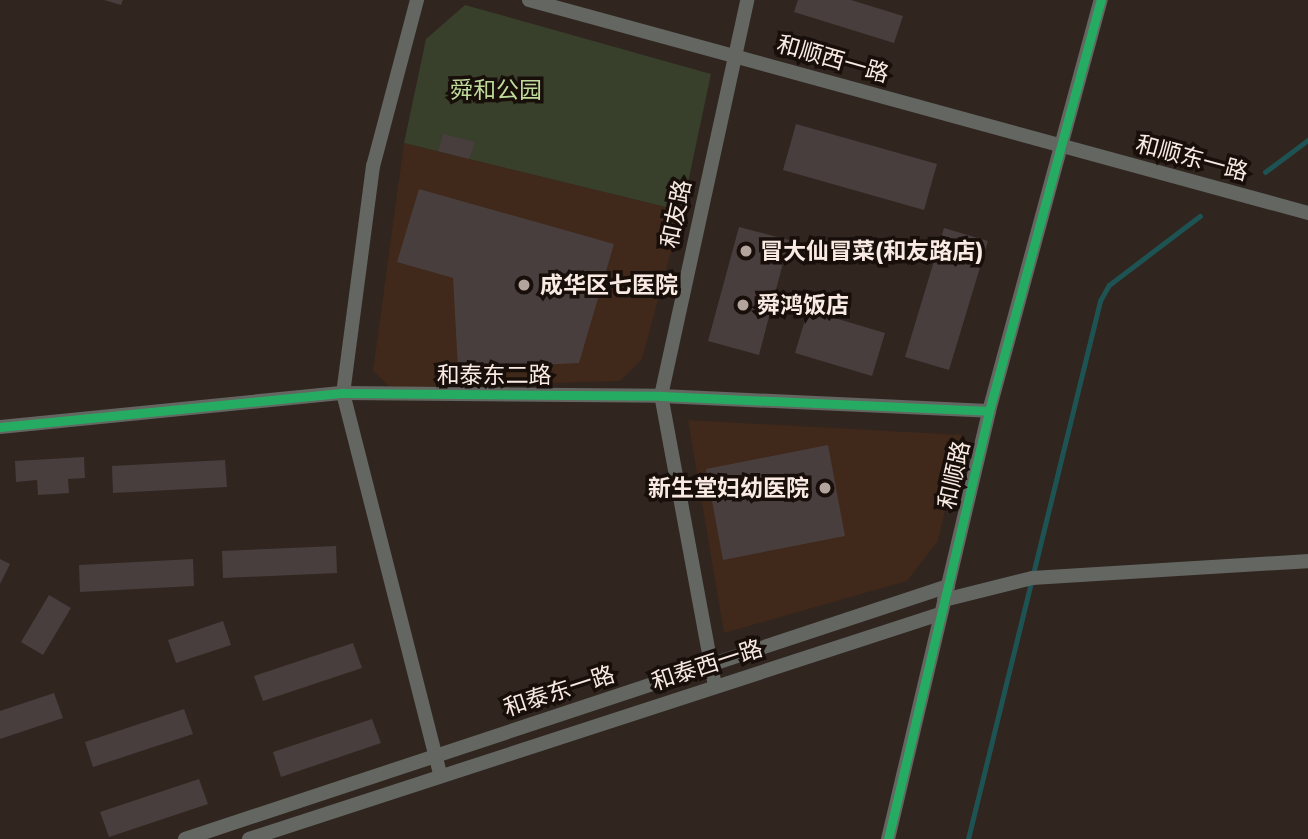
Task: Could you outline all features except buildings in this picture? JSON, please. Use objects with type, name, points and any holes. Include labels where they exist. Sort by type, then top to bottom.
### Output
[{"type":"street","points":[[417,0],[373,166],[343,393],[438,755],[440,774]]},
{"type":"street","name":"和顺西一路","points":[[529,0],[589,14],[1065,147]]},
{"type":"street","name":"和友路","points":[[715,686],[661,396],[732,54],[747,0]]},
{"type":"street","name":"和顺路","points":[[888,839],[989,411],[1065,147],[1101,0]]},
{"type":"street","name":"和顺东一路","points":[[1065,147],[1308,213]]},
{"type":"street","name":"和泰东二路","points":[[0,427],[343,393],[661,396],[989,411]]},
{"type":"street","points":[[944,600],[1032,578],[1308,561]]},
{"type":"street","name":"和泰东一路","points":[[185,839],[709,665],[944,600]]},
{"type":"street","name":"和泰西一路","points":[[249,839],[440,774],[715,686],[944,600]]},
{"type":"shaded area","name":"成华区七医院","points":[[404,143],[682,211],[642,359],[620,381],[391,388],[373,371]]},
{"type":"shaded area","name":"新生堂妇幼医院","points":[[688,420],[962,435],[938,541],[907,581],[724,633]]},
{"type":"green space","name":"舜和公园","points":[[465,5],[711,74],[682,211],[404,143],[426,39]]},
{"type":"waterway","points":[[1265,172],[1308,140]]},
{"type":"waterway","points":[[968,839],[1100,301],[1109,285],[1200,216]]},
{"type":"cycle path","points":[[888,839],[989,411],[1101,0]]},
{"type":"cycle path","points":[[0,427],[343,393],[661,396],[989,411]]},
{"type":"place","name":"冒大仙冒菜(和友路店)","points":[[746,251]]},
{"type":"place","name":"成华区七医院","points":[[524,285]]},
{"type":"place","name":"舜鸿饭店","points":[[743,305]]},
{"type":"place","name":"新生堂妇幼医院","points":[[825,488]]}]
